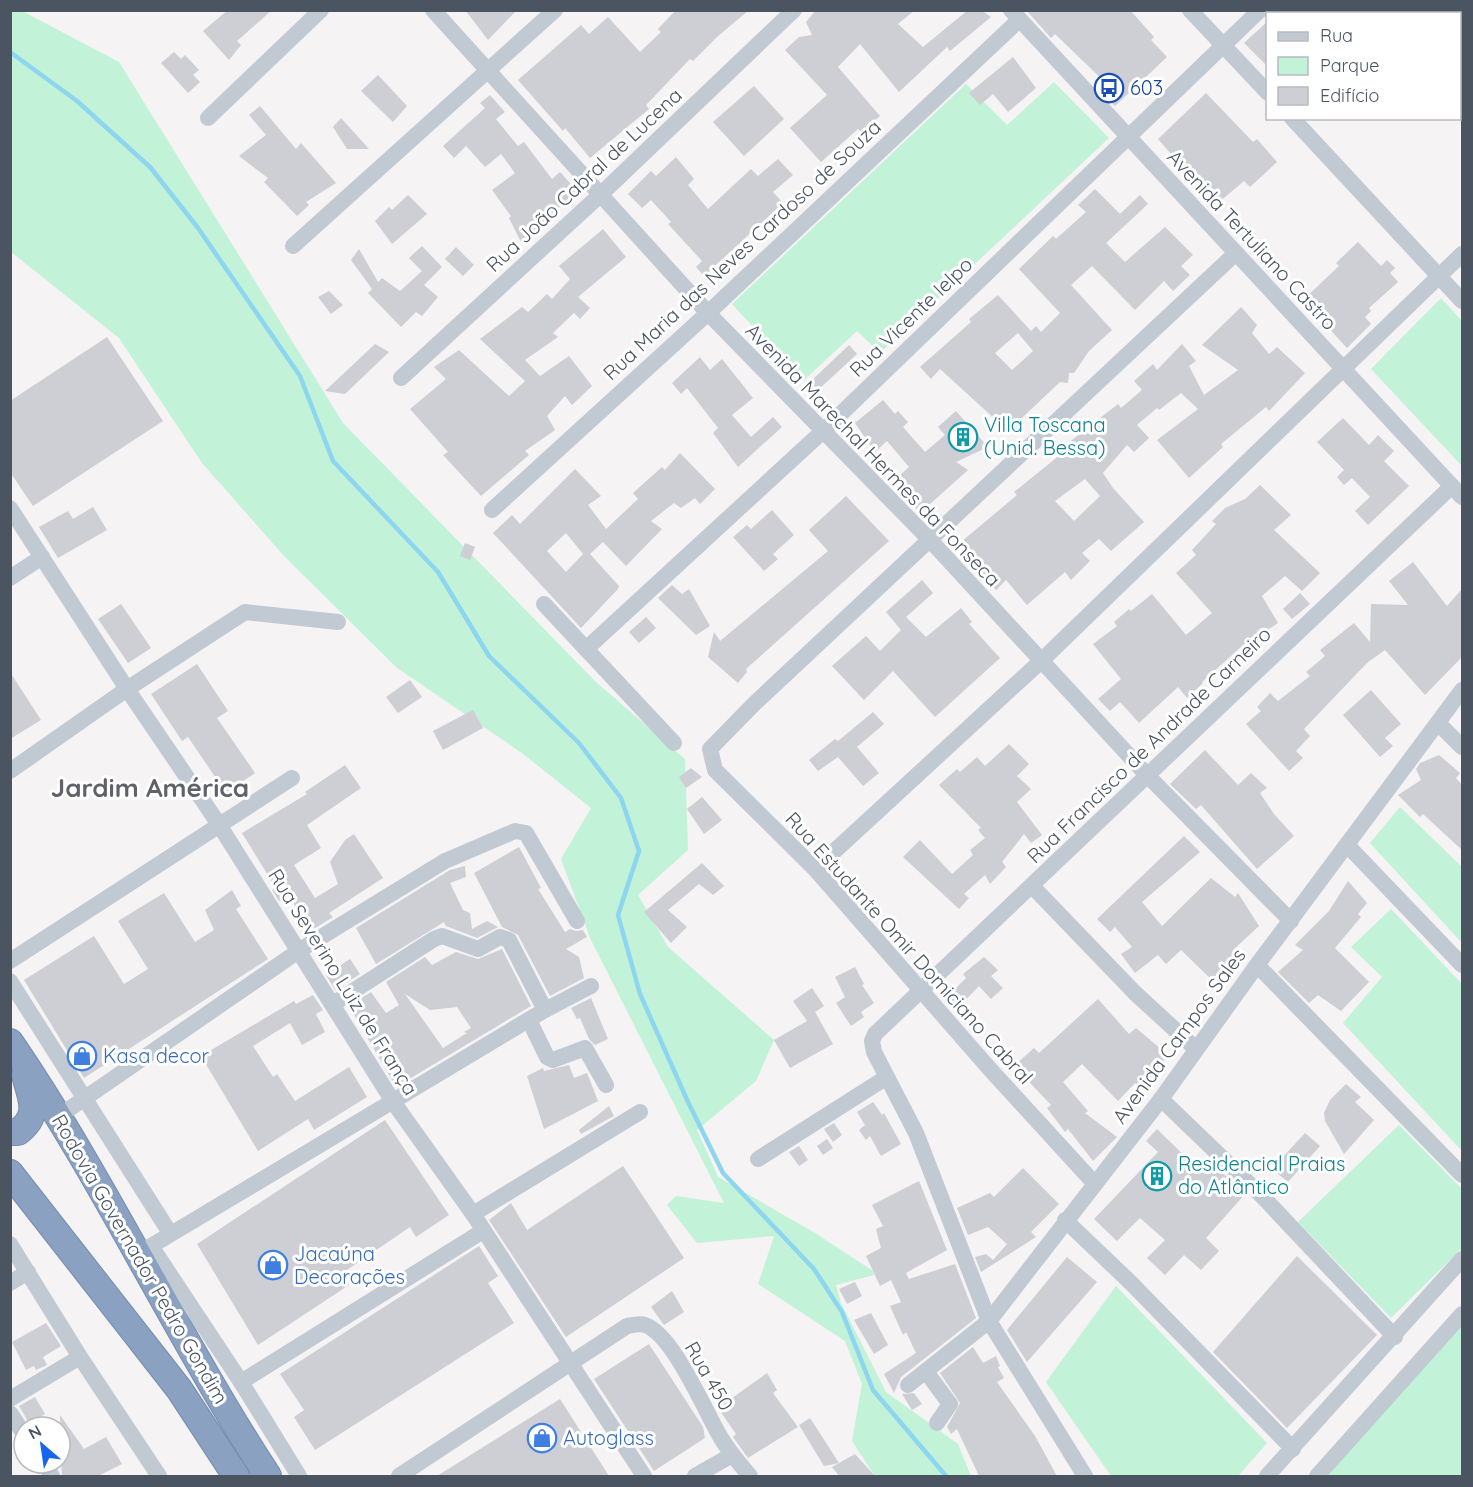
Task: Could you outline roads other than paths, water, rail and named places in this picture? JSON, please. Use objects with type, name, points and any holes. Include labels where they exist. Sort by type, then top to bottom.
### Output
[{"type":"highway","name":"Rodovia Governador Pedro Gondim","points":[[15,1048],[59,1116],[207,1379],[268,1476]]},
{"type":"highway","points":[[10,1132],[18,1132],[28,1124],[33,1114],[32,1103],[15,1048]]},
{"type":"highway","name":"Rodovia Governador Pedro Gondim","points":[[10,1173],[172,1380],[228,1467]]},
{"type":"street","points":[[208,118],[321,10]]},
{"type":"street","name":"Avenida Marechal Hermes da Fonseca","points":[[433,10],[708,313],[930,540],[1040,662],[1146,774],[1291,921]]},
{"type":"street","points":[[293,246],[555,10]]},
{"type":"street","name":"Rua João Cabral de Lucena","points":[[401,378],[600,195],[794,10]]},
{"type":"street","points":[[1190,10],[1266,91]]},
{"type":"street","name":"Rua Vicente Ielpo","points":[[586,649],[823,431],[1260,10]]},
{"type":"street","name":"Avenida Tertuliano Castro","points":[[1015,15],[1457,492]]},
{"type":"street","name":"Rua Maria das Neves Cardoso de Souza","points":[[492,510],[708,313],[1015,15]]},
{"type":"street","points":[[1294,120],[1462,301]]},
{"type":"street","points":[[930,540],[1236,253]]},
{"type":"street","points":[[815,869],[1040,662],[1462,254]]},
{"type":"street","name":"Rua Francisco de Andrade Carneiro","points":[[887,1077],[874,1052],[872,1041],[875,1034],[1032,886],[1146,774],[1457,492]]},
{"type":"street","name":"Rua Severino Luiz de França","points":[[10,508],[300,950],[394,1103],[473,1214],[644,1476]]},
{"type":"street","name":"Rua Estudante Omir Domiciano Cabral","points":[[930,540],[719,737],[710,749],[710,759],[715,770],[815,869],[920,990],[1095,1184]]},
{"type":"street","points":[[10,578],[42,557]]},
{"type":"street","points":[[544,604],[674,743]]},
{"type":"street","points":[[10,771],[127,689],[245,612],[338,622]]},
{"type":"street","name":"Avenida Campos Sales","points":[[908,1385],[927,1373],[989,1321],[1161,1099],[1257,965],[1348,846],[1462,690]]},
{"type":"street","points":[[1438,723],[1462,747]]},
{"type":"street","points":[[10,961],[292,778]]},
{"type":"street","points":[[59,1116],[86,1100],[300,950],[445,861],[515,831],[526,833],[577,921]]},
{"type":"street","points":[[1348,846],[1462,965]]},
{"type":"street","points":[[1032,886],[1135,993],[1196,1049]]},
{"type":"street","points":[[333,1004],[434,939],[442,936],[478,949],[500,937],[509,940],[545,1010]]},
{"type":"street","points":[[1257,965],[1462,1175]]},
{"type":"street","points":[[10,981],[86,1100],[160,1240],[241,1382],[299,1476]]},
{"type":"street","points":[[160,1240],[394,1103],[545,1010],[591,986]]},
{"type":"street","points":[[529,1020],[547,1057],[553,1060],[585,1048],[606,1085]]},
{"type":"street","points":[[758,1159],[887,1077],[916,1133],[989,1321],[1085,1476]]},
{"type":"street","points":[[1161,1099],[1262,1196],[1395,1337]]},
{"type":"street","points":[[473,1214],[640,1112]]},
{"type":"street","points":[[79,1153],[160,1240]]},
{"type":"street","points":[[1065,1220],[1139,1291],[1293,1449]]},
{"type":"street","points":[[241,1382],[483,1231]]},
{"type":"street","points":[[11,1247],[159,1476]]},
{"type":"street","points":[[1267,1476],[1395,1337],[1462,1259]]},
{"type":"street","points":[[10,1283],[28,1272]]},
{"type":"street","points":[[1317,1476],[1462,1314]]},
{"type":"street","name":"Rua 450","points":[[571,1363],[627,1326],[643,1323],[655,1330],[675,1357],[732,1455],[750,1476]]},
{"type":"street","points":[[10,1399],[80,1357]]},
{"type":"street","points":[[399,1476],[571,1363]]},
{"type":"street","points":[[927,1373],[950,1404],[938,1423]]},
{"type":"street","points":[[695,1476],[732,1455]]},
{"type":"waterway","points":[[10,52],[77,101],[150,167],[198,228],[300,376],[333,461],[438,572],[489,656],[579,743],[621,798],[639,851],[618,915],[640,994],[688,1102],[723,1173],[814,1269],[842,1312],[873,1390],[946,1476]]},
{"type":"place","name":"603","points":[[1109,88]]},
{"type":"place","name":"Villa Toscana (Unid. Bessa)","points":[[963,437]]},
{"type":"place","name":"Kasa decor","points":[[82,1056]]},
{"type":"place","name":"Residencial Praias do Atlântico","points":[[1157,1176]]},
{"type":"place","name":"Jacaúna Decorações","points":[[273,1265]]},
{"type":"place","name":"Autoglass","points":[[542,1438]]},
{"type":"district","name":"Jardim América","points":[[150,788]]}]
